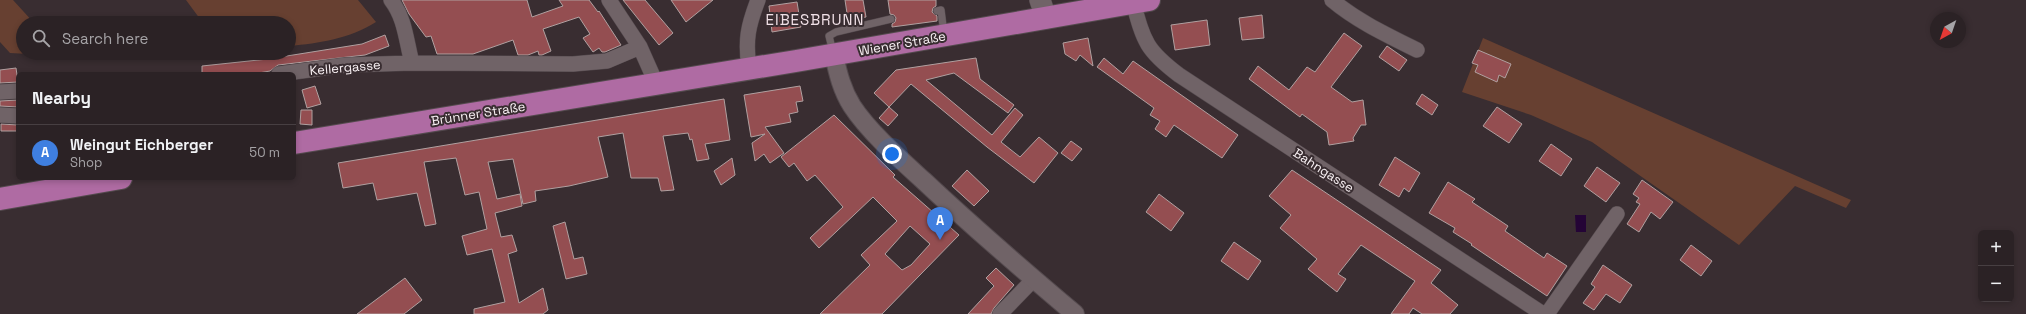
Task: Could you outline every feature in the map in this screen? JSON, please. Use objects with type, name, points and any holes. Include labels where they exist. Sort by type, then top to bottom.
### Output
[{"type":"main road","name":"Wiener Straße","points":[[656,83],[749,68],[832,48],[944,36],[1043,9],[1141,1]]},
{"type":"main road","name":"Brünner Straße","points":[[297,142],[656,83]]},
{"type":"main road","points":[[0,199],[109,180]]},
{"type":"street","points":[[391,0],[403,21],[412,62]]},
{"type":"street","points":[[609,0],[640,47],[656,83]]},
{"type":"street","points":[[749,68],[746,37],[749,23],[758,0]]},
{"type":"street","points":[[1332,0],[1352,15],[1379,31],[1417,50]]},
{"type":"street","name":"Bahngasse","points":[[1141,1],[1143,36],[1147,45],[1165,65],[1543,314]]},
{"type":"street","name":"Kellergasse","points":[[295,72],[346,65],[412,62],[573,64],[606,61],[640,47]]},
{"type":"street","points":[[832,48],[839,81],[862,120],[911,170],[1034,280],[1075,314]]},
{"type":"street","points":[[0,92],[16,91]]},
{"type":"street","points":[[0,115],[16,116]]},
{"type":"street","points":[[1547,314],[1617,214]]},
{"type":"street","points":[[1000,314],[1034,280]]},
{"type":"lane","points":[[937,11],[941,10],[944,36]]},
{"type":"lane","points":[[832,48],[830,36],[836,32],[891,19]]},
{"type":"shaded area","points":[[0,0],[13,0],[28,16],[16,16],[16,53],[10,53],[0,42]]},
{"type":"shaded area","points":[[186,0],[358,0],[376,22],[366,28],[345,36],[296,45],[296,16],[198,16]]},
{"type":"shaded area","points":[[1483,38],[1851,200],[1846,208],[1795,186],[1739,245],[1592,142],[1531,115],[1462,92]]},
{"type":"shaded area","points":[[1575,215],[1586,215],[1586,232],[1576,232]]},
{"type":"building","points":[[402,0],[527,0],[532,17],[563,6],[559,0],[589,0],[598,12],[599,11],[621,45],[605,52],[602,52],[599,48],[593,52],[583,38],[590,34],[579,17],[543,29],[551,51],[542,55],[539,55],[538,51],[528,55],[518,55],[513,40],[473,54],[437,54],[431,36],[426,37],[409,14]]},
{"type":"building","points":[[623,0],[645,0],[673,33],[659,45]]},
{"type":"building","points":[[671,0],[713,0],[686,22]]},
{"type":"building","points":[[845,0],[863,0],[866,17],[848,20]]},
{"type":"building","points":[[888,0],[936,0],[936,6],[933,8],[932,12],[937,16],[937,21],[892,27],[892,24],[895,22],[896,18],[894,15],[890,14]]},
{"type":"building","points":[[797,2],[801,27],[772,32],[769,6]]},
{"type":"building","points":[[1262,15],[1264,38],[1242,40],[1239,18]]},
{"type":"building","points":[[1207,20],[1210,45],[1175,50],[1171,25]]},
{"type":"building","points":[[1344,33],[1362,46],[1331,87],[1352,102],[1363,100],[1366,125],[1361,125],[1353,138],[1354,141],[1329,145],[1327,132],[1302,114],[1300,117],[1249,79],[1258,66],[1289,90],[1307,67],[1315,72]]},
{"type":"building","points":[[385,35],[389,46],[365,55],[278,65],[270,71],[264,72],[202,72],[202,66],[259,60],[296,60],[296,55],[362,44]]},
{"type":"building","points":[[1088,38],[1093,66],[1080,55],[1076,61],[1065,54],[1063,43]]},
{"type":"building","points":[[1387,46],[1407,60],[1399,71],[1379,57]]},
{"type":"building","points":[[1478,50],[1511,64],[1505,78],[1499,75],[1497,82],[1475,72],[1478,65],[1472,63]]},
{"type":"building","points":[[976,58],[980,79],[1014,105],[1008,113],[954,73],[926,80],[992,135],[1015,108],[1023,115],[1001,142],[1020,157],[1039,137],[1058,153],[1034,183],[987,147],[911,84],[889,107],[874,93],[896,70]]},
{"type":"building","points":[[1104,58],[1123,74],[1133,61],[1238,135],[1222,158],[1174,125],[1166,137],[1155,129],[1160,121],[1150,115],[1154,108],[1097,67]]},
{"type":"building","points":[[16,68],[16,82],[0,83],[0,70]]},
{"type":"building","points":[[315,86],[321,104],[307,108],[302,90]]},
{"type":"building","points":[[800,86],[803,101],[796,102],[798,112],[789,114],[791,122],[765,127],[784,153],[770,163],[764,154],[755,161],[752,143],[765,134],[751,137],[744,95]]},
{"type":"building","points":[[1422,94],[1438,105],[1432,115],[1416,104]]},
{"type":"building","points":[[724,99],[730,140],[705,144],[709,159],[697,161],[692,139],[690,140],[688,133],[663,136],[674,190],[661,191],[658,178],[631,178],[623,133],[598,137],[608,177],[569,186],[535,191],[536,201],[523,204],[513,159],[488,162],[497,199],[520,194],[522,206],[495,213],[501,237],[512,235],[517,251],[508,254],[519,303],[543,288],[548,310],[543,314],[474,314],[474,309],[505,302],[492,249],[467,255],[462,236],[487,229],[479,192],[465,195],[456,158],[424,162],[436,224],[425,226],[417,193],[377,200],[373,183],[343,188],[338,163]]},
{"type":"building","points":[[16,100],[16,107],[0,106],[0,101]]},
{"type":"building","points":[[889,107],[898,115],[888,126],[879,118]]},
{"type":"building","points":[[1497,107],[1522,124],[1509,143],[1483,126]]},
{"type":"building","points":[[301,110],[312,110],[312,125],[300,124]]},
{"type":"building","points":[[834,115],[895,175],[893,177],[959,235],[882,314],[820,314],[870,265],[861,255],[897,221],[873,197],[819,248],[810,238],[843,207],[815,175],[807,181],[794,163],[789,167],[781,157]],"holes":[[[910,226],[930,244],[911,265],[902,270],[885,254]]]},
{"type":"building","points":[[1,124],[16,125],[16,131],[1,131]]},
{"type":"building","points":[[1071,141],[1082,149],[1072,161],[1061,153]]},
{"type":"building","points":[[1551,144],[1572,159],[1561,176],[1539,161]]},
{"type":"building","points":[[1395,157],[1420,173],[1409,192],[1404,188],[1399,197],[1379,185]]},
{"type":"building","points":[[732,158],[735,175],[721,185],[714,171]]},
{"type":"building","points":[[1597,167],[1620,183],[1606,202],[1584,186]]},
{"type":"building","points":[[967,170],[989,191],[974,206],[952,186]]},
{"type":"building","points":[[1292,170],[1441,270],[1431,283],[1458,305],[1450,314],[1422,314],[1413,308],[1409,314],[1391,314],[1415,281],[1361,245],[1338,274],[1346,279],[1337,292],[1308,269],[1317,259],[1280,228],[1291,215],[1269,196]]},
{"type":"building","points":[[1642,180],[1673,202],[1660,219],[1651,212],[1639,232],[1627,224],[1640,204],[1636,202],[1639,198],[1633,194]]},
{"type":"building","points":[[1448,182],[1475,199],[1472,202],[1508,226],[1505,231],[1544,258],[1547,253],[1567,266],[1547,296],[1453,232],[1455,228],[1429,213]]},
{"type":"building","points":[[1159,194],[1184,213],[1171,231],[1146,212]]},
{"type":"building","points":[[565,222],[574,259],[583,257],[587,274],[566,279],[553,226]]},
{"type":"building","points":[[1234,242],[1261,261],[1248,280],[1221,261]]},
{"type":"building","points":[[1691,245],[1712,261],[1701,276],[1680,260]]},
{"type":"building","points":[[1603,265],[1632,285],[1620,303],[1606,294],[1594,310],[1583,303],[1595,287],[1591,284]]},
{"type":"building","points":[[996,268],[1014,285],[994,308],[991,314],[968,314],[994,286],[986,278]]},
{"type":"building","points":[[405,278],[422,300],[404,314],[357,314]]},
{"type":"place","name":"Weingut Eichberger","points":[[940,240]]},
{"type":"district","name":"EIBESBRUNN","points":[[815,20]]}]
